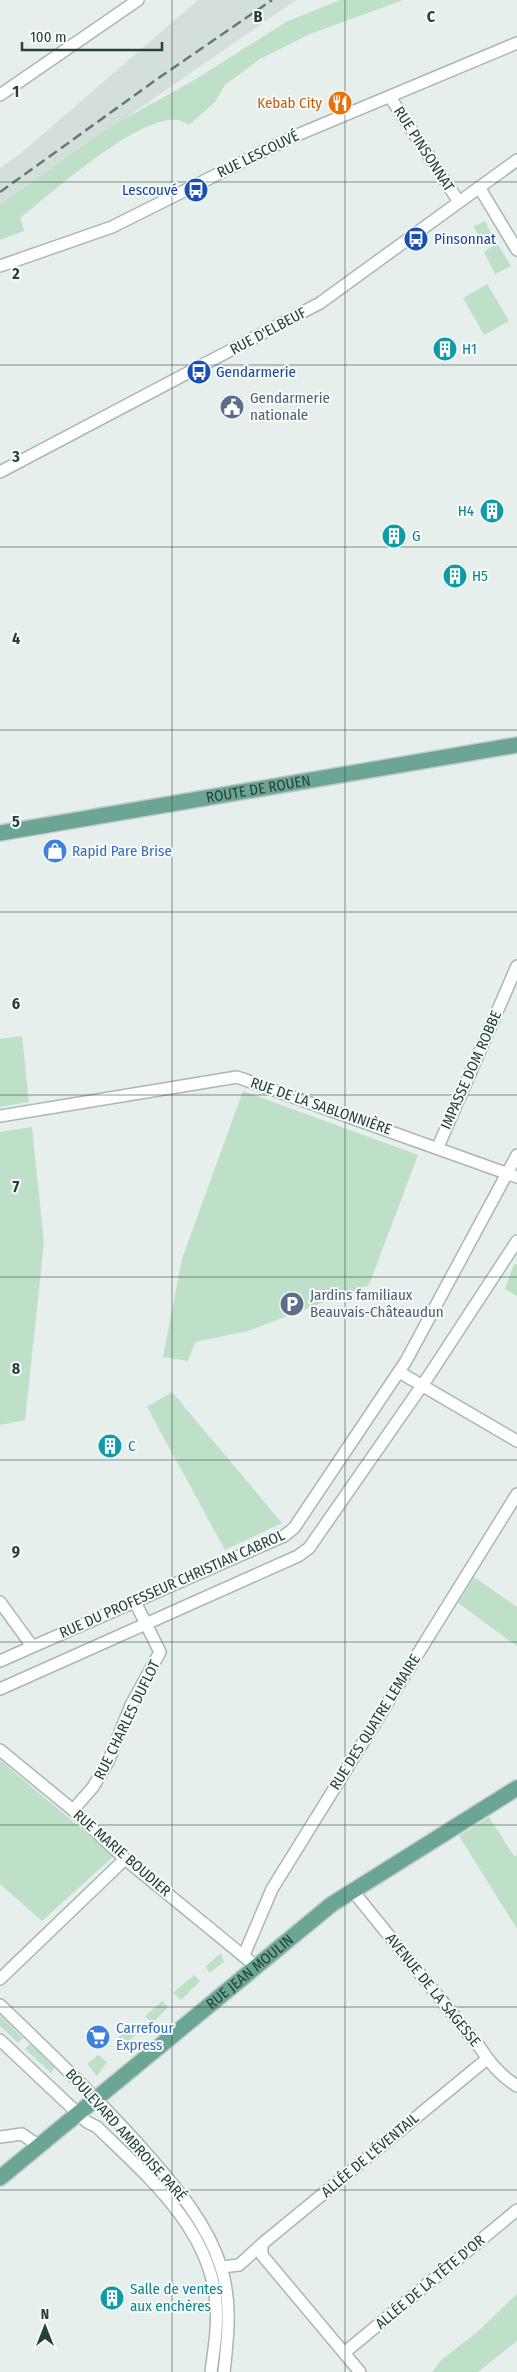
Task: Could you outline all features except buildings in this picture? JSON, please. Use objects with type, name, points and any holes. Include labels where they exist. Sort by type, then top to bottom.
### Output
[{"type":"main road","name":"ROUTE DE ROUEN","points":[[0,833],[517,745]]},
{"type":"main road","name":"RUE JEAN MOULIN","points":[[0,2178],[257,1967],[308,1922],[352,1890],[517,1788]]},
{"type":"street","points":[[0,94],[138,0]]},
{"type":"street","name":"RUE LESCOUVÉ","points":[[0,266],[112,227],[283,141],[517,43]]},
{"type":"street","name":"RUE PINSONNAT","points":[[390,97],[459,202]]},
{"type":"street","name":"RUE D'ELBEUF","points":[[0,472],[320,303],[517,160]]},
{"type":"street","points":[[478,187],[517,250]]},
{"type":"street","name":"IMPASSE DOM ROBBE","points":[[438,1147],[517,966]]},
{"type":"street","name":"RUE DE LA SABLONNIÈRE","points":[[0,1116],[237,1077],[438,1147],[512,1175]]},
{"type":"street","name":"RUE DU PROFESSEUR CHRISTIAN CABROL","points":[[0,1661],[284,1536],[294,1528],[399,1372],[512,1175],[517,1155]]},
{"type":"street","points":[[0,1689],[298,1556],[309,1548],[422,1385],[517,1241]]},
{"type":"street","points":[[399,1372],[517,1441]]},
{"type":"street","name":"RUE DES QUATRE LEMAIRE","points":[[244,1955],[272,1889],[517,1494]]},
{"type":"street","points":[[0,1602],[32,1646]]},
{"type":"street","points":[[135,1602],[147,1624]]},
{"type":"street","name":"RUE CHARLES DUFLOT","points":[[73,1810],[93,1787],[108,1762],[132,1705],[160,1652],[147,1624]]},
{"type":"street","name":"RUE MARIE BOUDIER","points":[[0,1750],[73,1810],[125,1859],[257,1967]]},
{"type":"street","points":[[0,1979],[125,1859]]},
{"type":"street","name":"AVENUE DE LA SAGESSE","points":[[352,1890],[481,2049],[487,2059],[504,2078],[517,2086]]},
{"type":"street","name":"BOULEVARD AMBROISE PARÉ","points":[[0,2005],[97,2099],[178,2189],[204,2230],[222,2267],[228,2303],[224,2372]]},
{"type":"street","name":"BOULEVARD AMBROISE PARÉ","points":[[0,2040],[79,2114],[97,2127],[164,2193],[185,2222],[202,2251],[216,2302],[216,2325],[211,2372]]},
{"type":"street","name":"ALLÉE DE L'ÉVENTAIL","points":[[222,2267],[239,2264],[262,2250],[487,2059]]},
{"type":"street","points":[[0,2137],[22,2134],[39,2146]]},
{"type":"street","name":"ALLÉE DE LA TÊTE D'OR","points":[[344,2353],[517,2210]]},
{"type":"street","points":[[262,2250],[360,2372]]},
{"type":"shaded area","points":[[198,0],[296,0],[0,205],[0,168],[20,154]]},
{"type":"green space","points":[[340,0],[403,0],[310,34],[260,59],[225,85],[215,102],[189,125],[178,120],[161,121],[141,129],[119,142],[96,157],[20,218],[24,231],[0,240],[0,205],[108,128],[191,82],[286,22]]},
{"type":"green space","points":[[485,221],[493,237],[487,241],[485,238],[481,238],[473,227]]},
{"type":"green space","points":[[497,243],[511,266],[495,274],[484,252]]},
{"type":"green space","points":[[487,284],[509,321],[484,335],[463,298]]},
{"type":"green space","points":[[22,1036],[29,1102],[0,1107],[0,1039]]},
{"type":"green space","points":[[243,1091],[418,1155],[369,1285],[248,1331],[195,1342],[188,1361],[163,1357],[182,1259]]},
{"type":"green space","points":[[32,1127],[44,1243],[25,1420],[0,1425],[0,1132]]},
{"type":"green space","points":[[514,1264],[517,1264],[517,1296],[505,1289]]},
{"type":"green space","points":[[172,1392],[282,1523],[225,1550],[147,1407]]},
{"type":"green space","points":[[474,1577],[517,1607],[517,1646],[458,1603]]},
{"type":"green space","points":[[0,1760],[114,1856],[42,1921],[0,1884]]},
{"type":"green space","points":[[489,1817],[514,1856],[517,1855],[517,1929],[459,1836]]},
{"type":"green space","points":[[221,1953],[224,1962],[209,1973],[206,1966]]},
{"type":"green space","points":[[194,1975],[200,1981],[181,2000],[173,1993]]},
{"type":"green space","points":[[162,2001],[168,2007],[153,2023],[145,2016]]},
{"type":"green space","points":[[0,2016],[23,2038],[18,2043],[0,2026]]},
{"type":"green space","points":[[131,2027],[137,2034],[120,2047],[115,2040]]},
{"type":"green space","points":[[30,2044],[55,2068],[51,2073],[25,2049]]},
{"type":"green space","points":[[98,2055],[107,2062],[97,2076],[87,2064]]},
{"type":"green space","points":[[517,2294],[517,2341],[478,2372],[432,2372],[441,2360],[475,2334]]},
{"type":"railway","points":[[0,192],[160,77],[272,0]]},
{"type":"place","name":"Kebab City","points":[[340,103]]},
{"type":"place","name":"Lescouvé","points":[[196,190]]},
{"type":"place","name":"Pinsonnat","points":[[416,239]]},
{"type":"place","name":"H1","points":[[445,349]]},
{"type":"place","name":"Gendarmerie","points":[[199,372]]},
{"type":"place","name":"Gendarmerie nationale","points":[[232,407]]},
{"type":"place","name":"H4","points":[[492,511]]},
{"type":"place","name":"G","points":[[394,536]]},
{"type":"place","name":"H5","points":[[455,576]]},
{"type":"place","name":"Rapid Pare Brise","points":[[55,851]]},
{"type":"place","name":"Jardins familiaux Beauvais-Châteaudun","points":[[292,1304]]},
{"type":"place","name":"C","points":[[110,1446]]},
{"type":"place","name":"Carrefour Express","points":[[98,2037]]},
{"type":"place","name":"Salle de ventes aux enchères","points":[[112,2298]]}]
